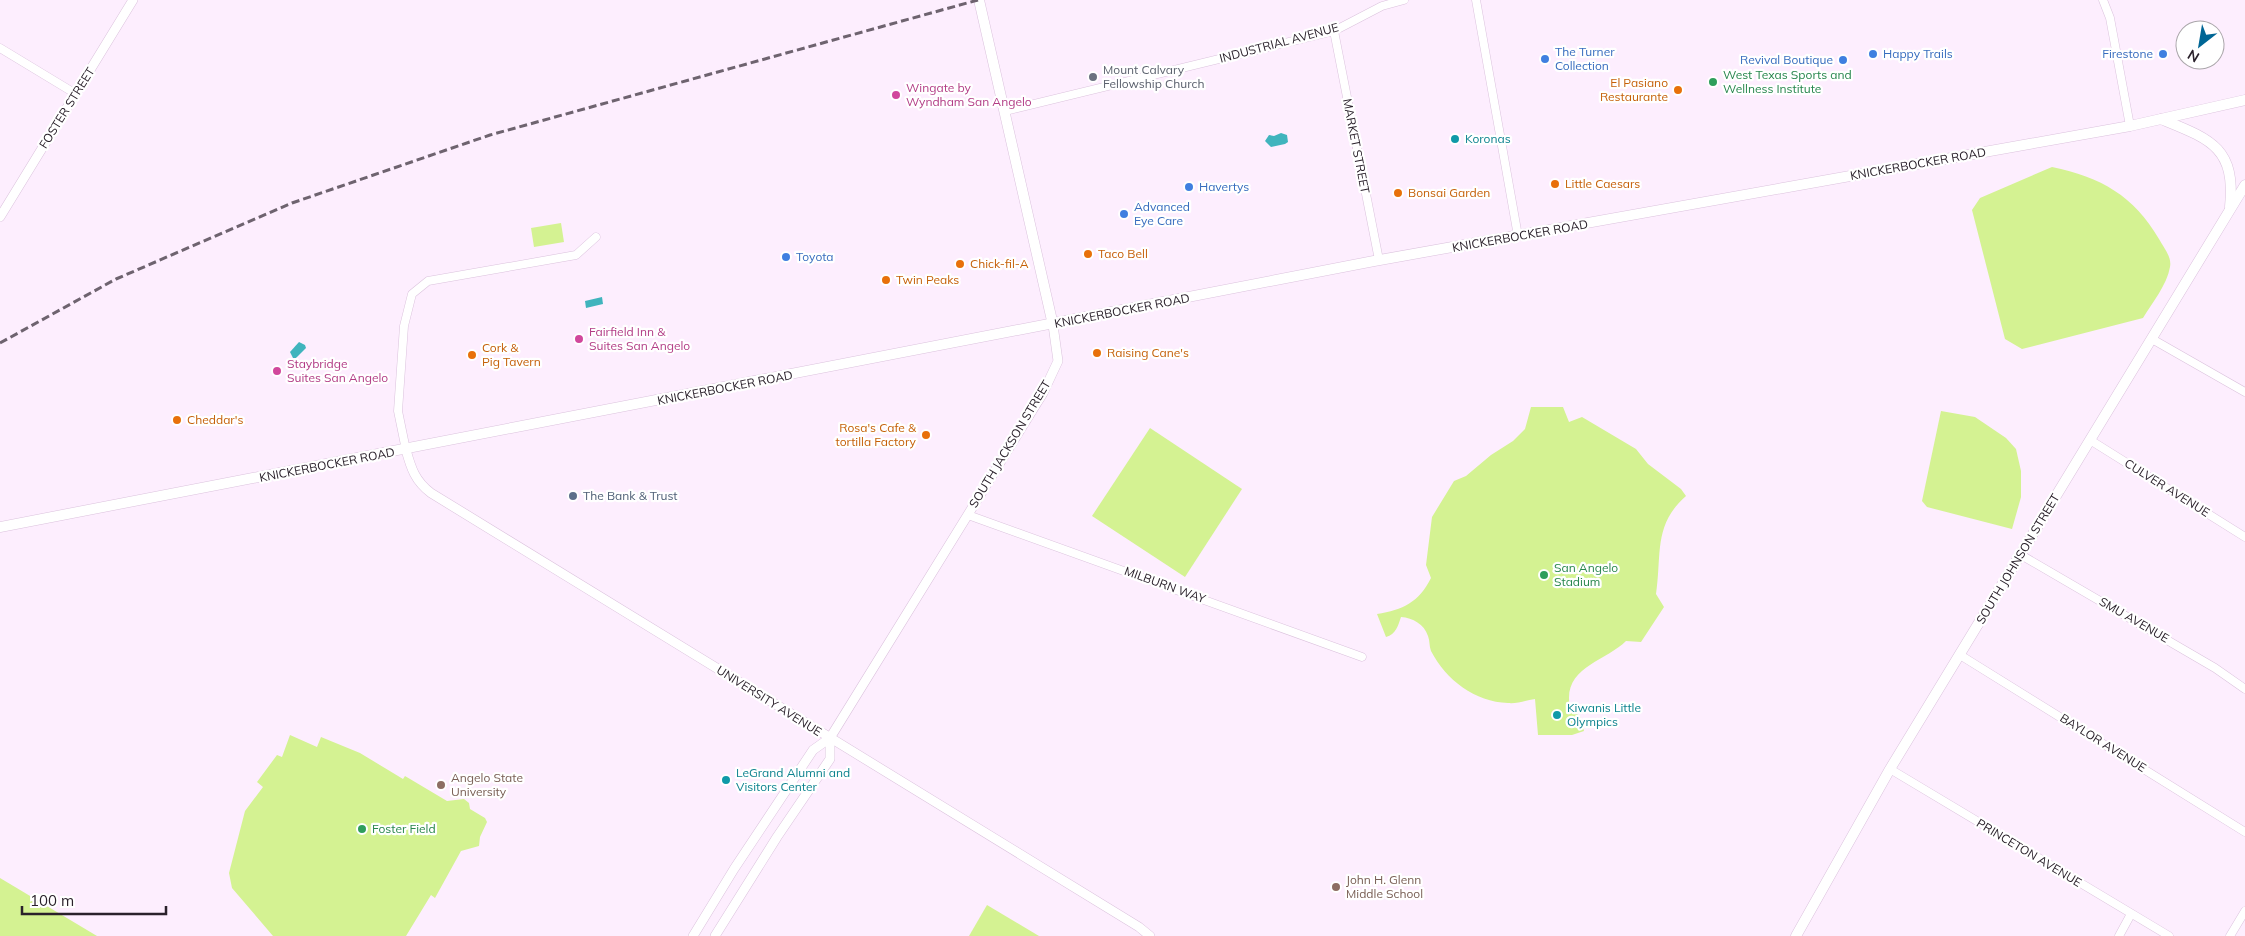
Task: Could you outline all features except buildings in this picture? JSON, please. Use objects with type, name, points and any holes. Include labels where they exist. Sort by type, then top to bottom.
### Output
[{"type":"main road","name":"SOUTH JACKSON STREET","points":[[979,0],[1054,325]]},
{"type":"main road","name":"KNICKERBOCKER ROAD","points":[[0,527],[846,365],[867,358],[1054,325],[1379,260],[2130,126],[2245,100]]},
{"type":"main road","points":[[2161,119],[2198,134],[2210,142],[2220,154],[2228,167],[2232,184],[2230,210]]},
{"type":"main road","name":"SOUTH JOHNSON STREET","points":[[1796,936],[1890,769],[2245,185]]},
{"type":"street","name":"FOSTER STREET","points":[[0,215],[133,0]]},
{"type":"street","name":"INDUSTRIAL AVENUE","points":[[1005,111],[1334,31],[1382,6],[1404,0]]},
{"type":"street","points":[[1476,0],[1518,236]]},
{"type":"street","points":[[2103,0],[2110,18],[2130,126]]},
{"type":"street","name":"MARKET STREET","points":[[1334,31],[1379,260]]},
{"type":"street","points":[[0,48],[76,94]]},
{"type":"street","points":[[406,450],[398,411],[404,326],[412,294],[428,281],[576,255],[596,237]]},
{"type":"street","name":"SOUTH JACKSON STREET","points":[[693,936],[734,869],[813,750],[830,738],[1043,393],[1058,361],[1054,325]]},
{"type":"street","points":[[2152,338],[2245,392]]},
{"type":"street","name":"CULVER AVENUE","points":[[2090,440],[2245,537]]},
{"type":"street","name":"UNIVERSITY AVENUE","points":[[406,450],[411,469],[420,484],[430,493],[1139,927],[1150,936]]},
{"type":"street","name":"MILBURN WAY","points":[[968,515],[1362,657]]},
{"type":"street","name":"SMU AVENUE","points":[[2021,554],[2215,668],[2245,689]]},
{"type":"street","name":"BAYLOR AVENUE","points":[[1960,655],[2245,832]]},
{"type":"street","name":"SOUTH JACKSON STREET","points":[[715,936],[830,759],[830,738]]},
{"type":"street","name":"PRINCETON AVENUE","points":[[1890,769],[2169,936]]},
{"type":"street","points":[[2230,936],[2245,912]]},
{"type":"street","points":[[2119,936],[2131,914]]},
{"type":"green space","points":[[2052,167],[2086,176],[2101,183],[2127,200],[2139,211],[2159,239],[2169,256],[2170,267],[2163,287],[2143,318],[2022,349],[2005,339],[1972,210],[1980,198]]},
{"type":"green space","points":[[561,223],[564,242],[534,247],[531,228]]},
{"type":"green space","name":"San Angelo Stadium","points":[[1531,407],[1563,407],[1569,422],[1582,417],[1636,449],[1648,464],[1681,489],[1686,496],[1675,507],[1668,518],[1661,541],[1656,594],[1664,607],[1641,642],[1626,641],[1590,665],[1575,678],[1569,698],[1570,707],[1580,716],[1584,731],[1572,735],[1538,735],[1535,699],[1508,703],[1484,699],[1473,694],[1453,680],[1437,662],[1431,651],[1429,638],[1421,625],[1414,620],[1401,617],[1394,632],[1386,637],[1377,614],[1395,610],[1409,604],[1421,593],[1431,578],[1426,565],[1432,517],[1454,481],[1466,476],[1491,455],[1513,441],[1525,429]]},
{"type":"green space","points":[[1941,411],[1975,417],[2006,438],[2016,449],[2021,471],[2021,497],[2012,529],[1927,507],[1922,501]]},
{"type":"green space","points":[[1150,428],[1242,489],[1185,577],[1092,516]]},
{"type":"green space","name":"Foster Field","points":[[290,735],[317,747],[321,737],[360,753],[403,779],[405,776],[447,801],[464,799],[469,803],[470,809],[485,818],[487,822],[480,837],[479,846],[461,851],[435,898],[431,895],[406,936],[273,936],[232,888],[229,873],[245,811],[263,787],[257,782],[277,755],[282,757]]},
{"type":"green space","points":[[0,878],[97,936],[0,936]]},
{"type":"green space","points":[[987,905],[1039,936],[969,936]]},
{"type":"water","points":[[1281,133],[1287,135],[1288,142],[1285,144],[1271,147],[1265,141],[1269,135],[1274,136]]},
{"type":"water","points":[[602,297],[603,304],[586,308],[585,301]]},
{"type":"water","points":[[299,342],[305,345],[306,348],[296,358],[293,358],[290,352]]},
{"type":"railway","points":[[0,343],[116,279],[292,203],[490,135],[978,0]]},
{"type":"place","name":"Happy Trails","points":[[1873,54]]},
{"type":"place","name":"Firestone","points":[[2163,54]]},
{"type":"place","name":"The Turner Collection","points":[[1545,59]]},
{"type":"place","name":"Revival Boutique","points":[[1843,60]]},
{"type":"place","name":"Mount Calvary Fellowship Church","points":[[1093,77]]},
{"type":"place","name":"West Texas Sports and Wellness Institute","points":[[1713,82]]},
{"type":"place","name":"El Pasiano Restaurante","points":[[1678,90]]},
{"type":"place","name":"Wingate by Wyndham San Angelo","points":[[896,95]]},
{"type":"place","name":"Koronas","points":[[1455,139]]},
{"type":"place","name":"Little Caesars","points":[[1555,184]]},
{"type":"place","name":"Havertys","points":[[1189,187]]},
{"type":"place","name":"Bonsai Garden","points":[[1398,193]]},
{"type":"place","name":"Advanced Eye Care","points":[[1124,214]]},
{"type":"place","name":"Taco Bell","points":[[1088,254]]},
{"type":"place","name":"Toyota","points":[[786,257]]},
{"type":"place","name":"Chick-fil-A","points":[[960,264]]},
{"type":"place","name":"Twin Peaks","points":[[886,280]]},
{"type":"place","name":"Fairfield Inn & Suites San Angelo","points":[[579,339]]},
{"type":"place","name":"Raising Cane's","points":[[1097,353]]},
{"type":"place","name":"Cork & Pig Tavern","points":[[472,355]]},
{"type":"place","name":"Staybridge Suites San Angelo","points":[[277,371]]},
{"type":"place","name":"Cheddar's","points":[[177,420]]},
{"type":"place","name":"Rosa's Cafe & tortilla Factory","points":[[926,435]]},
{"type":"place","name":"The Bank & Trust","points":[[573,496]]},
{"type":"place","name":"San Angelo Stadium","points":[[1544,575]]},
{"type":"place","name":"Kiwanis Little Olympics","points":[[1557,715]]},
{"type":"place","name":"LeGrand Alumni and Visitors Center","points":[[726,780]]},
{"type":"place","name":"Angelo State University","points":[[441,785]]},
{"type":"place","name":"Foster Field","points":[[362,829]]},
{"type":"place","name":"John H. Glenn Middle School","points":[[1336,887]]}]
